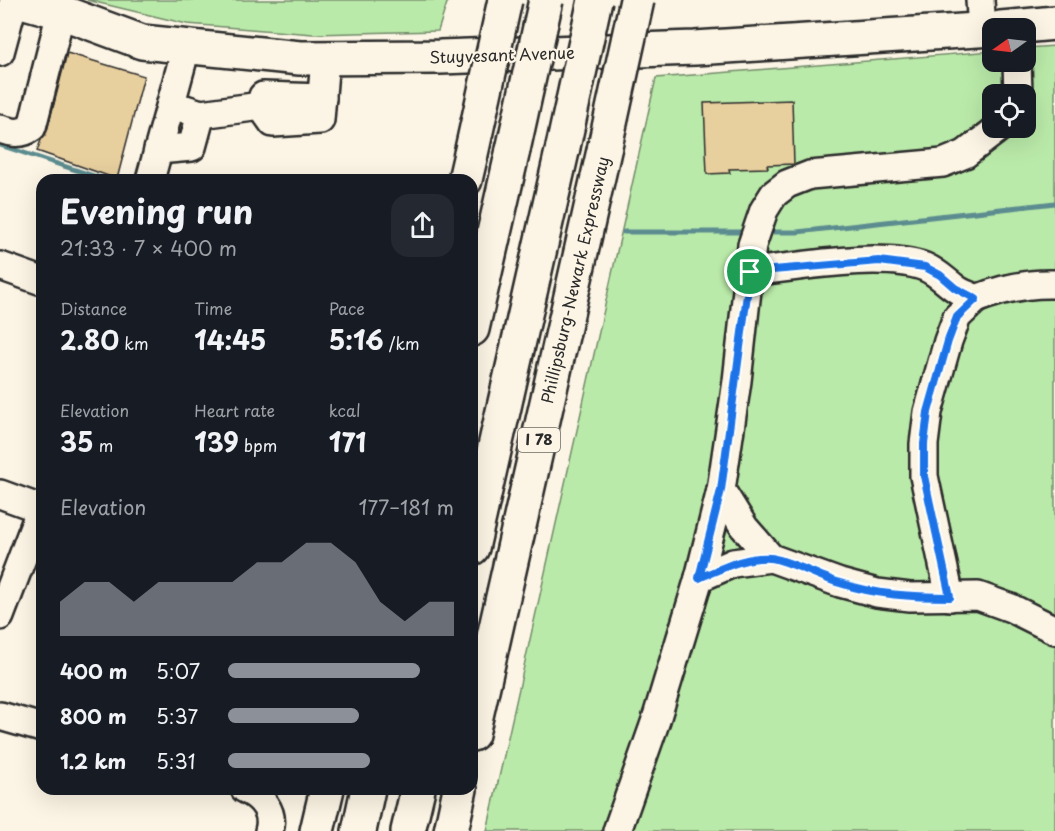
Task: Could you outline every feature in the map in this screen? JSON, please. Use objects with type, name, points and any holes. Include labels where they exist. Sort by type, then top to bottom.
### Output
[{"type":"main road","name":"Stuyvesant Avenue","points":[[16,0],[61,12],[142,42],[266,55],[326,58],[695,48],[982,25]]},
{"type":"main road","points":[[468,167],[505,0]]},
{"type":"main road","points":[[478,303],[546,0]]},
{"type":"main road","name":"I 78","points":[[478,522],[564,147],[595,0]]},
{"type":"main road","name":"Phillipsburg-Newark Expressway","points":[[478,707],[637,0]]},
{"type":"main road","name":"Stuyvesant Avenue","points":[[1036,23],[1055,23]]},
{"type":"main road","points":[[317,831],[326,795]]},
{"type":"main road","points":[[359,831],[367,795]]},
{"type":"main road","points":[[408,831],[417,795]]},
{"type":"main road","points":[[451,831],[459,795]]},
{"type":"street","points":[[0,52],[16,0]]},
{"type":"street","points":[[0,129],[15,133],[25,132],[32,127],[61,12]]},
{"type":"street","points":[[152,174],[186,48]]},
{"type":"street","points":[[266,55],[262,101],[273,123],[320,120],[326,58]]},
{"type":"street","points":[[170,105],[201,114],[262,101]]},
{"type":"street","points":[[158,150],[192,147],[201,114]]},
{"type":"street","points":[[617,831],[656,720],[699,578],[721,490],[751,258],[764,210],[774,194],[787,184],[810,175],[943,163],[965,154],[986,138]]},
{"type":"street","points":[[751,258],[879,261],[925,267],[940,275],[955,288],[976,299]]},
{"type":"street","points":[[0,266],[36,279]]},
{"type":"street","points":[[950,597],[924,476],[924,444],[928,412],[948,341],[957,317],[976,299],[999,290],[1040,283],[1055,284]]},
{"type":"street","points":[[721,490],[744,527],[771,558]]},
{"type":"street","points":[[0,494],[36,505]]},
{"type":"street","points":[[0,616],[36,520]]},
{"type":"street","points":[[699,578],[733,563],[771,558],[840,584],[877,592],[910,597],[978,596],[1011,608],[1055,630]]},
{"type":"street","points":[[0,716],[36,726]]},
{"type":"street","points":[[257,795],[265,804],[269,814],[269,831]]},
{"type":"green space","points":[[87,0],[448,0],[438,31],[313,34],[187,24]]},
{"type":"green space","points":[[1055,46],[1055,831],[487,831],[656,78],[982,52],[982,72],[1036,72],[1036,47]]},
{"type":"building","points":[[67,53],[144,76],[118,174],[103,174],[37,151],[47,131]]},
{"type":"building","points":[[792,100],[794,164],[767,165],[768,168],[729,169],[730,173],[707,174],[704,103]]},
{"type":"waterway","points":[[0,145],[88,174]]},
{"type":"waterway","points":[[763,232],[797,232],[1055,203]]},
{"type":"waterway","points":[[624,232],[748,232]]},
{"type":"route","points":[[879,261],[902,263],[925,267],[940,275],[955,288],[976,299],[957,317],[948,341],[928,412],[924,444],[924,476],[930,513],[950,597],[910,597],[840,584],[771,558],[733,563],[699,578],[721,490],[750,272],[842,263],[879,261]]}]
